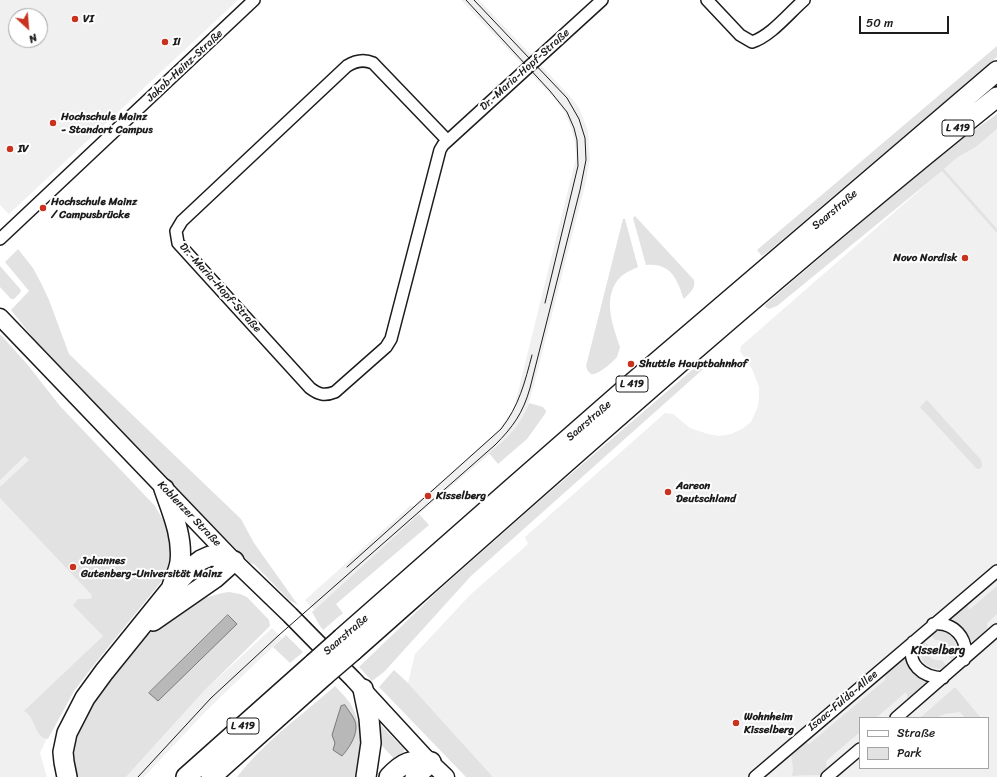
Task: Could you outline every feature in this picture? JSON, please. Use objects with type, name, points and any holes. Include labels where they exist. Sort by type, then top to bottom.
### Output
[{"type":"highway","name":"Saarstraße","points":[[348,645],[510,490],[623,391],[997,72]]},
{"type":"highway","name":"Saarstraße","points":[[186,777],[319,669],[527,496],[823,239],[997,97]]},
{"type":"highway","points":[[164,489],[175,521],[180,550],[180,563],[171,589]]},
{"type":"highway","points":[[67,777],[64,762],[64,745],[70,726],[85,698],[115,657],[171,589],[193,566],[206,558],[215,556],[234,561]]},
{"type":"highway","points":[[137,632],[215,578],[234,561]]},
{"type":"highway","name":"Saarstraße","points":[[211,777],[259,734],[319,669]]},
{"type":"highway","points":[[363,690],[369,718],[371,743],[366,777]]},
{"type":"highway","points":[[228,777],[259,734]]},
{"type":"highway","points":[[389,777],[405,763],[420,760],[431,762]]},
{"type":"highway","points":[[415,777],[431,762]]},
{"type":"main road","name":"Koblenzer Straße","points":[[0,317],[164,489],[234,561],[290,615],[446,777]]},
{"type":"street","name":"Jakob-Heinz-Straße","points":[[5,235],[254,0]]},
{"type":"street","name":"Dr.-Maria-Hopf-Straße","points":[[447,140],[373,63],[369,61],[353,62],[182,220],[176,231],[178,243],[310,388],[320,394],[330,394],[341,388],[386,347],[391,339],[440,150],[447,140],[602,0]]},
{"type":"street","points":[[707,0],[740,35],[752,42],[760,40],[804,0]]},
{"type":"street","name":"Isaac-Fulda-Allee","points":[[755,777],[997,571]]},
{"type":"street","points":[[933,624],[946,625],[960,634],[965,646],[964,660]]},
{"type":"street","points":[[897,717],[997,630]]},
{"type":"street","points":[[913,642],[912,656],[918,668],[929,676],[943,678]]},
{"type":"street","points":[[827,777],[859,750]]},
{"type":"shaded area","name":"Hochschule Mainz - Standort Campus","points":[[0,0],[238,0],[9,214],[0,205]]},
{"type":"shaded area","points":[[461,0],[479,0],[569,95],[579,108],[588,131],[590,159],[586,181],[534,385],[525,414],[520,422],[506,440],[419,514],[314,610],[305,600],[410,506],[413,506],[489,439],[500,428],[514,408],[576,158],[575,143],[571,128],[565,113],[555,99]]},
{"type":"shaded area","name":"Kisselberg","points":[[997,129],[997,777],[493,777],[408,683],[415,654],[470,595],[528,544],[525,537],[665,413],[673,414],[690,428],[719,436],[731,434],[742,429],[751,422],[758,406],[759,387],[752,369],[740,351],[741,346],[958,157],[976,147]]},
{"type":"shaded area","name":"Johannes Gutenberg-Universität Mainz","points":[[0,376],[133,605],[86,653],[40,753],[47,777],[0,777]]},
{"type":"shaded area","points":[[228,615],[237,624],[158,701],[149,693]]},
{"type":"shaded area","points":[[272,628],[282,638],[207,710],[144,777],[126,777],[204,691]]},
{"type":"shaded area","points":[[345,705],[355,721],[356,730],[351,744],[342,756],[333,750],[335,743],[332,735],[341,706]]},
{"type":"green space","points":[[997,46],[997,57],[762,256],[757,250]]},
{"type":"green space","points":[[997,114],[997,129],[976,147],[958,157],[944,169],[997,229],[997,233],[942,171],[777,306],[769,309],[765,307],[765,305],[942,153]]},
{"type":"green space","points":[[635,216],[694,280],[693,288],[684,299],[673,274],[661,266],[646,265],[633,218]]},
{"type":"green space","points":[[623,219],[625,219],[638,267],[621,276],[613,289],[611,297],[610,305],[612,322],[620,347],[617,357],[601,371],[591,374],[586,366]]},
{"type":"green space","points":[[18,249],[33,268],[42,285],[69,354],[241,519],[254,543],[298,605],[289,600],[254,564],[250,563],[44,353],[11,310],[29,291],[5,262]]},
{"type":"green space","points":[[0,266],[21,290],[14,299],[11,299],[0,287]]},
{"type":"green space","points":[[0,334],[27,364],[60,406],[155,506],[171,534],[170,558],[167,570],[161,582],[74,691],[48,739],[43,738],[40,735],[31,718],[24,711],[103,636],[73,605],[78,599],[92,598],[91,594],[0,498],[0,487],[29,460],[25,456],[0,480]]},
{"type":"green space","points":[[706,358],[710,363],[471,576],[384,672],[372,681],[359,667],[438,591],[536,504]]},
{"type":"green space","points":[[927,400],[981,460],[981,468],[977,469],[975,467],[920,407]]},
{"type":"green space","points":[[529,403],[543,407],[546,411],[545,414],[527,439],[498,464],[489,453],[518,425]]},
{"type":"green space","points":[[419,514],[429,525],[336,604],[343,613],[323,630],[312,612]]},
{"type":"green space","points":[[997,586],[997,614],[987,623],[988,635],[976,642],[972,642],[949,615],[967,601],[969,610]]},
{"type":"green space","points":[[229,592],[247,597],[269,620],[270,626],[204,691],[126,777],[77,777],[72,753],[73,740],[85,712],[136,644],[191,602]]},
{"type":"green space","points":[[938,631],[948,634],[955,642],[957,651],[953,662],[948,655],[948,646],[942,641],[935,640],[930,634]]},
{"type":"green space","points":[[286,635],[303,652],[290,663],[273,647]]},
{"type":"green space","points":[[923,639],[929,646],[929,655],[935,660],[942,660],[947,667],[940,669],[934,668],[928,666],[924,662],[921,658],[920,652]]},
{"type":"green space","points":[[903,654],[928,685],[909,702],[906,692],[877,717],[859,717],[859,733],[826,761],[827,773],[819,775],[793,776],[792,753],[796,747],[806,738],[808,745],[885,680],[886,670]]},
{"type":"green space","points":[[394,670],[408,683],[493,777],[466,777],[379,687]]},
{"type":"green space","points":[[335,686],[350,703],[358,721],[361,739],[360,777],[237,777],[271,740]]},
{"type":"green space","points":[[955,687],[980,717],[964,717],[960,712],[945,714],[938,717],[921,717]]},
{"type":"green space","points":[[375,719],[404,749],[404,751],[395,760],[376,739]]},
{"type":"tram line","points":[[466,0],[550,91],[567,112],[574,128],[577,140],[578,166],[545,303]]},
{"type":"tram line","points":[[138,777],[211,698],[279,635],[495,445],[512,426],[521,412],[530,388],[580,190],[586,160],[585,138],[579,119],[567,98],[474,0]]},
{"type":"tram line","points":[[347,567],[501,429],[517,403],[532,355]]},
{"type":"place","name":"VI","points":[[75,19]]},
{"type":"place","name":"II","points":[[165,42]]},
{"type":"place","name":"Hochschule Mainz - Standort Campus","points":[[53,123]]},
{"type":"place","name":"IV","points":[[10,149]]},
{"type":"place","name":"Hochschule Mainz / Campusbrücke","points":[[43,208]]},
{"type":"place","name":"Novo Nordisk","points":[[965,258]]},
{"type":"place","name":"Shuttle Hauptbahnhof","points":[[631,364]]},
{"type":"place","name":"Aareon Deutschland","points":[[668,492]]},
{"type":"place","name":"Kisselberg","points":[[428,496]]},
{"type":"place","name":"Johannes Gutenberg-Universität Mainz","points":[[73,567]]},
{"type":"place","name":"Wohnheim Kisselberg","points":[[736,723]]},
{"type":"district","name":"Kisselberg","points":[[938,651]]}]
